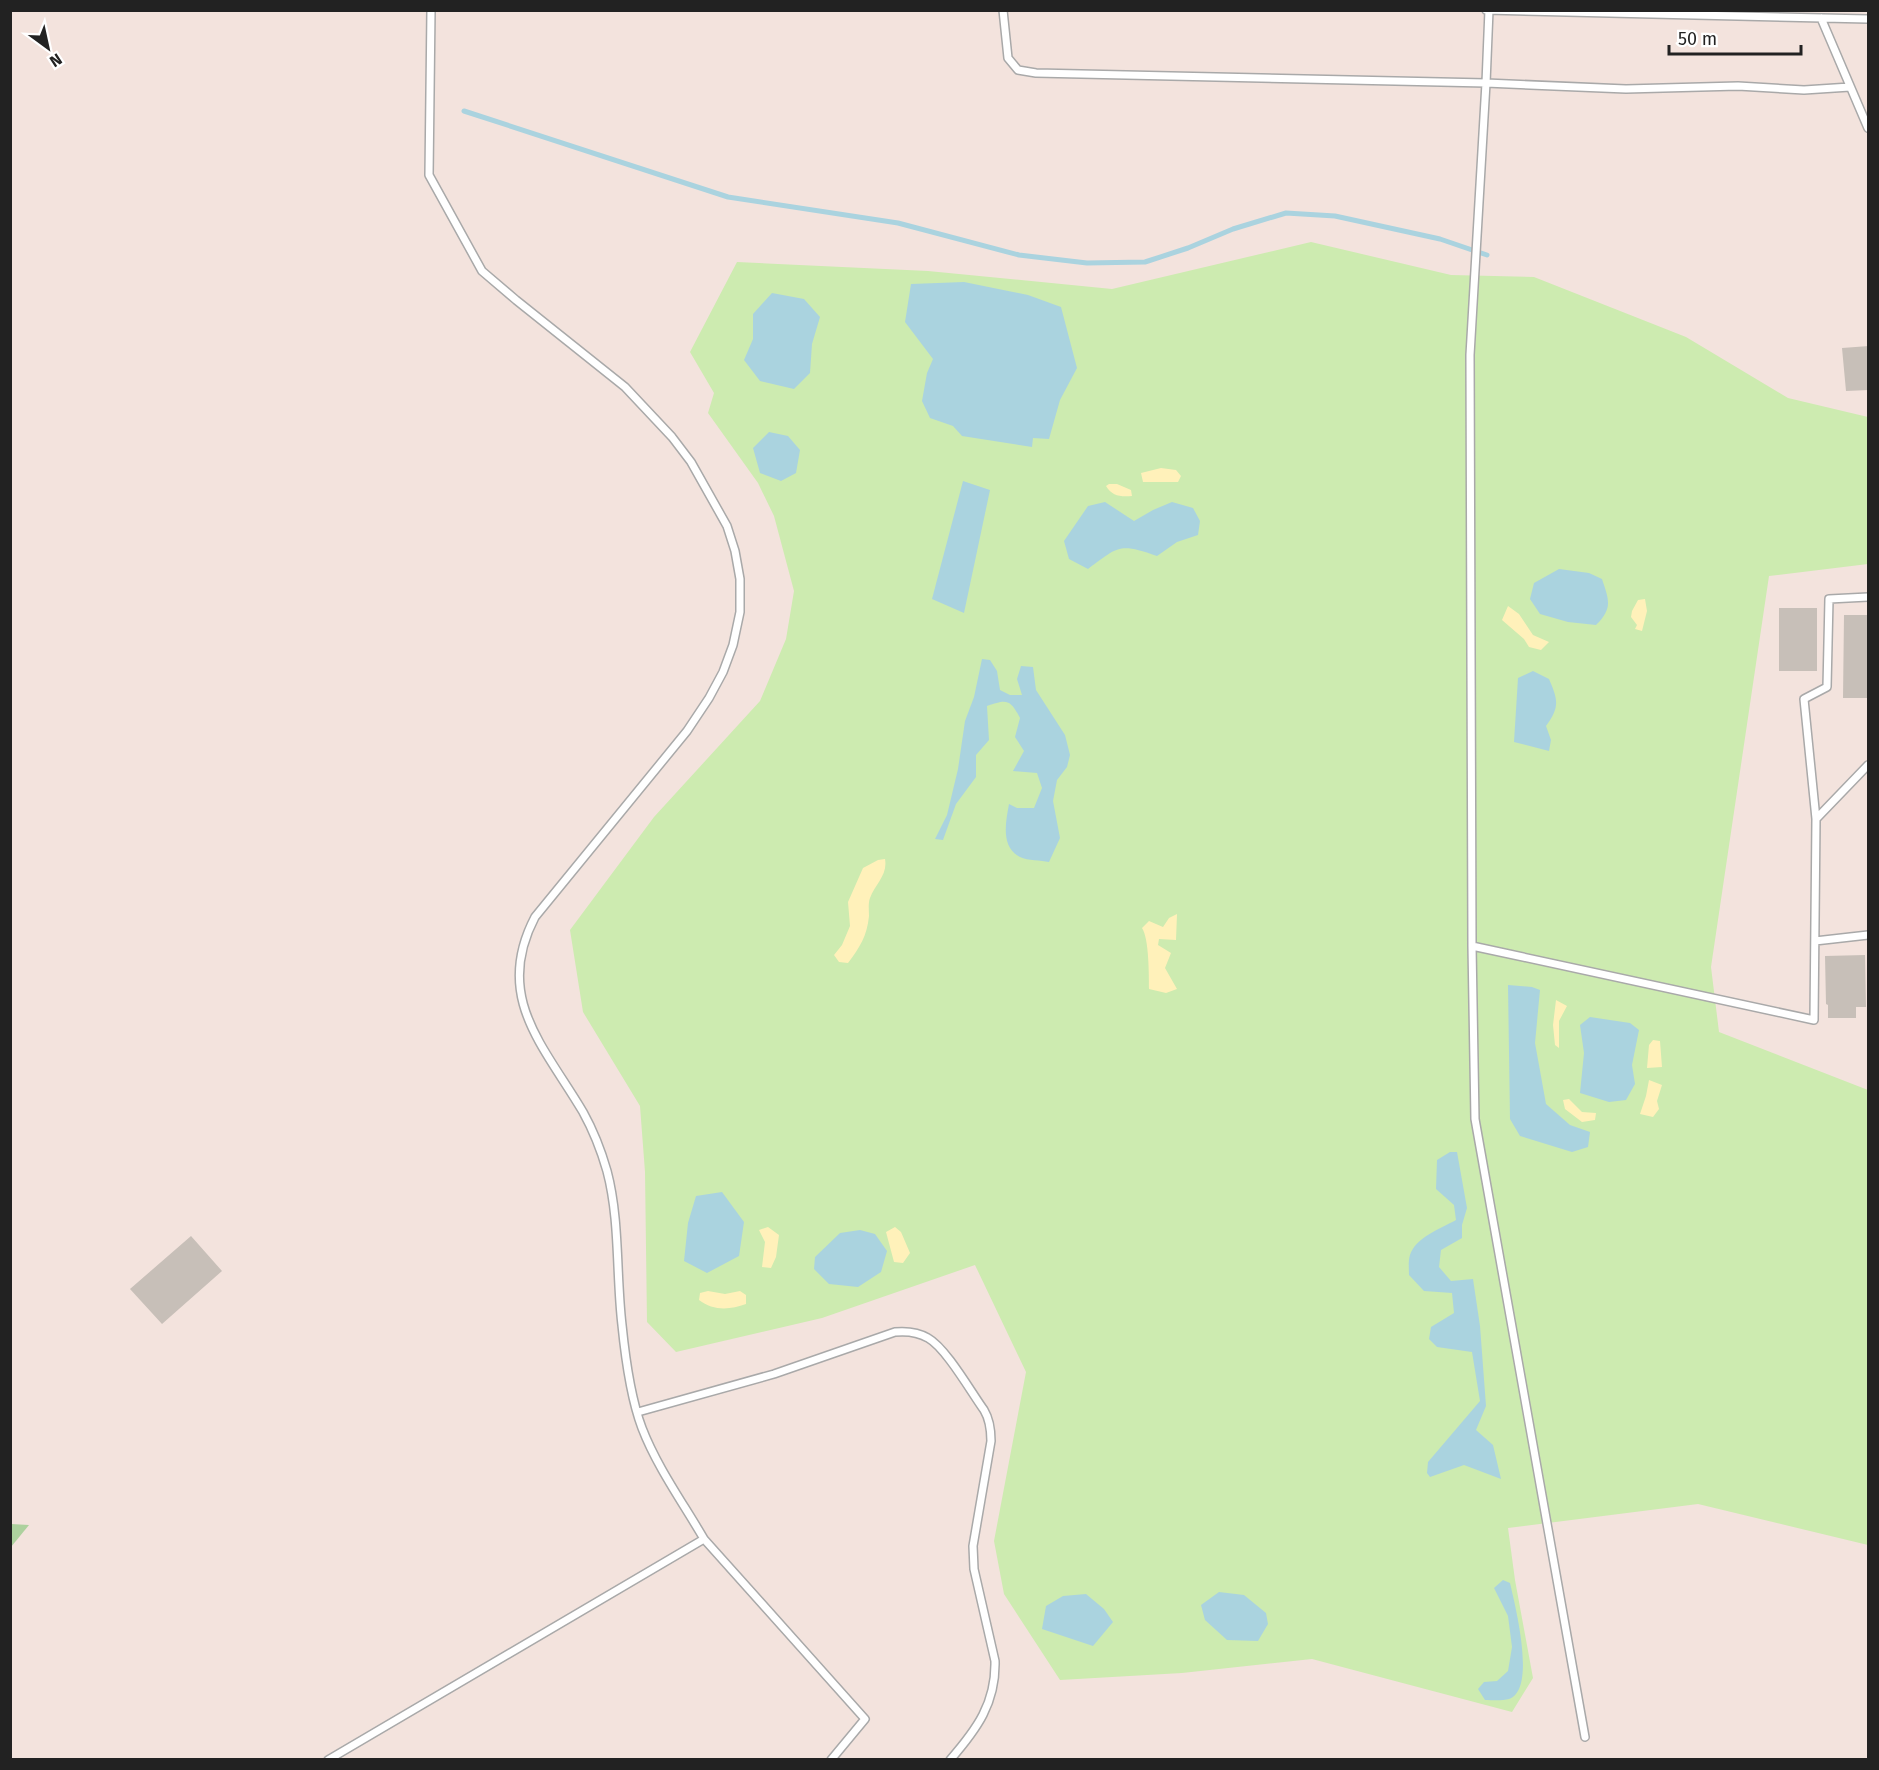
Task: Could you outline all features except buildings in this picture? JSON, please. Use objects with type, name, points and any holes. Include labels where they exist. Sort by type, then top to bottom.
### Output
[{"type":"lane","points":[[431,10],[429,176],[482,271],[626,387],[672,437],[691,462],[727,526],[735,551],[740,612],[733,645],[723,672],[687,731],[535,917],[526,933],[518,973],[520,991],[536,1036],[583,1113],[601,1151],[612,1196],[622,1325],[642,1427],[661,1467],[704,1539],[865,1719],[831,1760]]},
{"type":"lane","points":[[1003,10],[1008,58],[1018,70],[1036,73],[1486,83],[1626,89],[1737,86],[1804,90],[1850,87]]},
{"type":"lane","points":[[1585,1737],[1475,1119],[1472,946],[1470,355],[1486,83],[1488,10],[1869,19]]},
{"type":"lane","points":[[1821,18],[1869,128]]},
{"type":"lane","points":[[1472,946],[1814,1020],[1816,819],[1804,699],[1827,687],[1829,599],[1869,597]]},
{"type":"lane","points":[[1816,819],[1869,765]]},
{"type":"lane","points":[[1815,941],[1869,935]]},
{"type":"lane","points":[[638,1412],[774,1374],[895,1332],[904,1331],[923,1335],[938,1345],[988,1416],[991,1431],[973,1546],[974,1569],[995,1661],[993,1692],[987,1709],[950,1760]]},
{"type":"lane","points":[[328,1760],[704,1539]]},
{"type":"shaded area","points":[[11,11],[1868,11],[1868,1759],[11,1760]]},
{"type":"green space","points":[[1311,242],[1451,275],[1534,277],[1686,337],[1788,398],[1868,417],[1868,564],[1769,576],[1711,967],[1719,1032],[1868,1090],[1868,1545],[1698,1504],[1508,1528],[1533,1678],[1512,1712],[1312,1659],[1182,1673],[1060,1680],[1004,1594],[994,1541],[1026,1372],[975,1265],[822,1318],[676,1352],[647,1322],[645,1172],[640,1106],[583,1012],[570,930],[654,817],[760,701],[786,639],[794,591],[774,516],[758,483],[708,413],[714,393],[690,352],[737,262],[928,271],[1112,289]]},
{"type":"green space","points":[[10,1524],[29,1525],[11,1547]]},
{"type":"sand","points":[[1161,468],[1176,470],[1181,476],[1178,482],[1143,482],[1141,473]]},
{"type":"sand","points":[[1117,484],[1131,490],[1132,496],[1114,494],[1106,486]]},
{"type":"sand","points":[[1645,599],[1647,611],[1642,631],[1635,629],[1637,625],[1631,617],[1638,600]]},
{"type":"sand","points":[[1508,606],[1519,614],[1533,635],[1549,642],[1541,650],[1529,647],[1524,639],[1502,620]]},
{"type":"sand","points":[[885,859],[885,870],[869,900],[867,930],[848,963],[839,962],[834,955],[842,945],[850,926],[848,902],[863,868]]},
{"type":"sand","points":[[1177,914],[1176,940],[1159,939],[1158,945],[1171,953],[1165,968],[1177,989],[1166,993],[1149,989],[1147,948],[1142,928],[1149,921],[1163,927],[1169,918]]},
{"type":"sand","points":[[1556,1000],[1567,1006],[1559,1021],[1559,1048],[1555,1045],[1553,1025]]},
{"type":"sand","points":[[1653,1040],[1660,1041],[1662,1067],[1647,1068],[1649,1045]]},
{"type":"sand","points":[[1649,1080],[1662,1085],[1657,1101],[1659,1109],[1653,1117],[1640,1114]]},
{"type":"sand","points":[[1569,1099],[1582,1112],[1596,1113],[1595,1120],[1582,1122],[1565,1109],[1563,1100]]},
{"type":"sand","points":[[768,1227],[779,1235],[776,1257],[771,1268],[762,1267],[765,1242],[759,1230]]},
{"type":"sand","points":[[895,1227],[901,1232],[910,1253],[903,1263],[894,1262],[886,1232]]},
{"type":"sand","points":[[708,1291],[725,1294],[740,1291],[746,1295],[746,1304],[716,1308],[704,1304],[699,1300],[700,1293]]},
{"type":"water","points":[[964,282],[1028,295],[1061,307],[1077,368],[1060,400],[1049,439],[1033,438],[1032,447],[962,436],[953,426],[930,418],[922,401],[927,373],[933,359],[905,322],[911,284]]},
{"type":"water","points":[[772,293],[804,299],[820,317],[812,344],[810,373],[794,389],[760,381],[744,360],[753,339],[753,314]]},
{"type":"water","points":[[769,432],[788,436],[800,450],[796,473],[781,481],[760,473],[753,448]]},
{"type":"water","points":[[963,481],[990,490],[964,613],[932,599]]},
{"type":"water","points":[[1105,502],[1134,521],[1172,502],[1193,508],[1200,521],[1198,535],[1177,542],[1157,556],[1127,548],[1113,551],[1088,569],[1069,559],[1064,541],[1088,506]]},
{"type":"water","points":[[1559,569],[1589,573],[1602,579],[1608,604],[1605,614],[1596,625],[1568,622],[1540,614],[1530,599],[1534,583]]},
{"type":"water","points":[[982,659],[990,660],[997,671],[1000,690],[1010,695],[1022,695],[1017,679],[1021,666],[1033,667],[1036,690],[1065,735],[1070,755],[1067,767],[1057,780],[1053,801],[1060,838],[1049,862],[1020,857],[1009,847],[1007,840],[1009,804],[1017,808],[1034,808],[1042,788],[1037,773],[1013,771],[1024,751],[1015,737],[1020,718],[1007,702],[987,706],[989,740],[976,755],[976,777],[956,804],[943,840],[935,839],[947,815],[958,769],[965,721],[974,697]]},
{"type":"water","points":[[1533,671],[1549,679],[1556,698],[1554,714],[1546,726],[1551,740],[1549,751],[1514,742],[1518,678]]},
{"type":"water","points":[[1508,985],[1540,990],[1535,1043],[1546,1104],[1570,1125],[1590,1132],[1588,1147],[1572,1152],[1520,1136],[1510,1119]]},
{"type":"water","points":[[1590,1017],[1630,1023],[1639,1030],[1632,1065],[1635,1084],[1626,1100],[1609,1102],[1580,1093],[1584,1053],[1580,1025]]},
{"type":"water","points":[[1450,1152],[1457,1152],[1467,1208],[1462,1225],[1462,1238],[1441,1250],[1439,1267],[1451,1281],[1473,1279],[1480,1326],[1486,1406],[1476,1430],[1493,1445],[1501,1479],[1464,1465],[1430,1477],[1427,1473],[1428,1462],[1480,1401],[1472,1352],[1437,1347],[1429,1339],[1431,1327],[1454,1313],[1452,1293],[1424,1291],[1409,1275],[1410,1255],[1417,1243],[1456,1220],[1454,1205],[1436,1189],[1437,1160]]},
{"type":"water","points":[[722,1192],[744,1222],[739,1256],[707,1273],[684,1261],[688,1223],[696,1196]]},
{"type":"water","points":[[860,1230],[875,1234],[887,1251],[881,1272],[858,1287],[829,1284],[814,1269],[815,1257],[840,1233]]},
{"type":"water","points":[[1503,1580],[1510,1583],[1519,1627],[1522,1646],[1522,1680],[1517,1692],[1509,1699],[1485,1700],[1478,1689],[1484,1682],[1497,1681],[1508,1671],[1512,1647],[1508,1616],[1494,1588]]},
{"type":"water","points":[[1219,1592],[1244,1595],[1266,1613],[1268,1624],[1258,1641],[1227,1640],[1205,1620],[1201,1605]]},
{"type":"water","points":[[1086,1594],[1104,1609],[1113,1622],[1093,1646],[1042,1629],[1046,1606],[1063,1596]]},
{"type":"waterway","points":[[464,111],[728,197],[898,223],[1019,255],[1087,263],[1145,262],[1188,248],[1233,229],[1286,213],[1335,216],[1440,239],[1487,255]]}]
